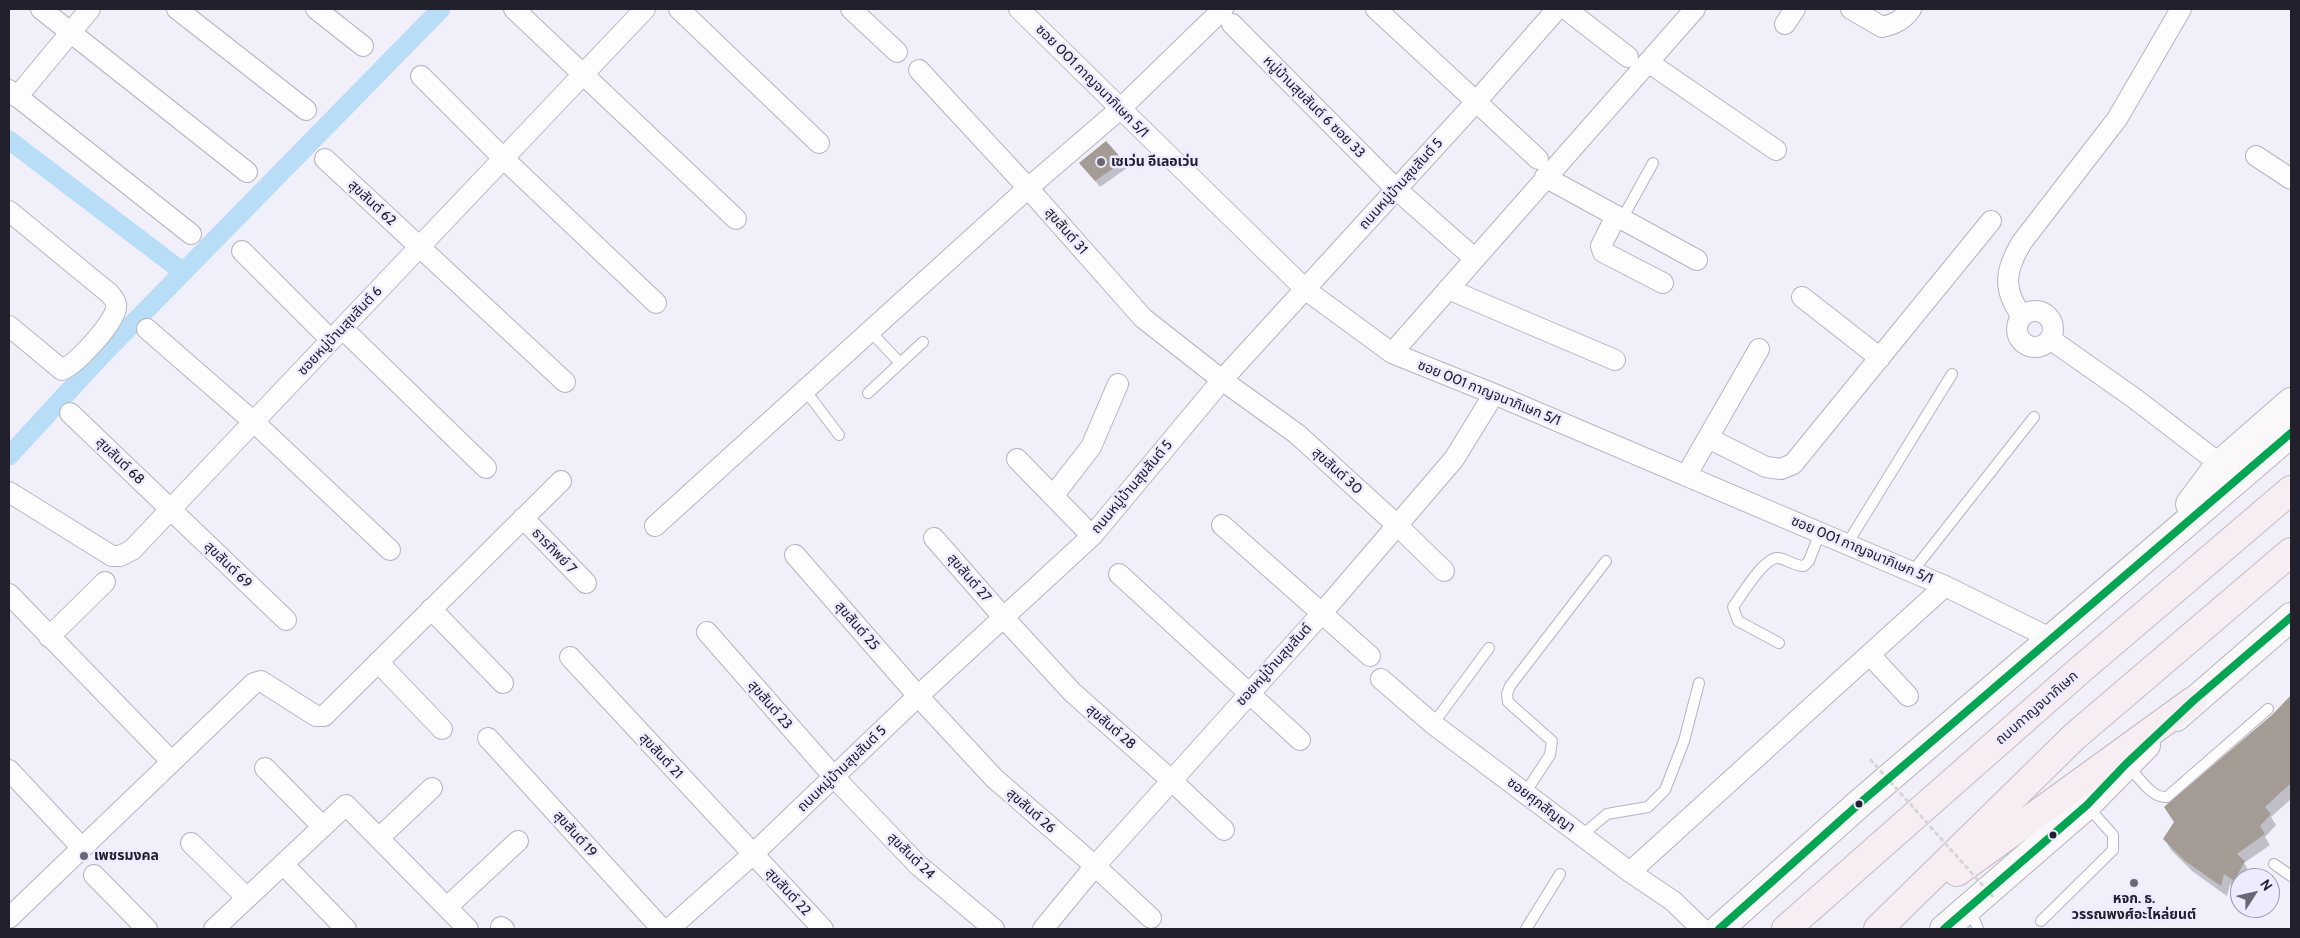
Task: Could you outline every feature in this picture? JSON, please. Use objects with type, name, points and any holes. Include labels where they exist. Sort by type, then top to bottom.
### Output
[{"type":"highway","name":"ถนนกาญจนาภิเษก","points":[[1786,929],[2080,670],[2291,490]]},
{"type":"highway","points":[[1881,927],[2075,736],[2291,552]]},
{"type":"highway","points":[[1881,927],[2193,701]]},
{"type":"main road","points":[[2157,546],[2220,464],[2291,402]]},
{"type":"main road","points":[[1719,929],[1860,803],[2050,638],[2291,433]]},
{"type":"main road","points":[[1944,929],[1974,919],[2087,806],[2126,764],[2193,701],[2291,617]]},
{"type":"street","points":[[40,9],[247,172]]},
{"type":"street","points":[[90,9],[13,93],[191,234]]},
{"type":"street","points":[[177,9],[306,110]]},
{"type":"street","points":[[316,9],[364,46]]},
{"type":"street","points":[[514,9],[736,219]]},
{"type":"street","name":"ซอยหมู่บ้านสุขสันต์ 6","points":[[9,492],[112,556],[120,556],[132,550],[255,423],[418,246],[645,9]]},
{"type":"street","points":[[679,9],[819,142]]},
{"type":"street","points":[[851,9],[897,52]]},
{"type":"street","points":[[1376,9],[1542,168],[1619,218],[1697,260]]},
{"type":"street","name":"ถนนหมู่บ้านสุขสันต์ 5","points":[[670,929],[752,855],[918,696],[1092,536],[1222,380],[1475,103],[1557,9]]},
{"type":"street","points":[[1566,9],[1628,57]]},
{"type":"street","points":[[1392,353],[1474,258],[1542,168],[1648,62],[1695,9]]},
{"type":"street","points":[[1851,9],[1882,27],[1894,24],[1905,17],[1910,9]]},
{"type":"street","points":[[2181,9],[2117,119],[2022,242],[2011,261],[2008,274],[2008,291],[2022,316],[2032,311],[2038,311],[2049,317],[2053,328],[2050,340],[2134,398],[2220,464]]},
{"type":"street","name":"ซอย 001 กาญจนาภิเษก 5/1","points":[[1021,10],[1306,290],[1392,353],[1494,394],[1945,586],[2050,638]]},
{"type":"street","points":[[655,526],[1028,188],[1227,17]]},
{"type":"street","name":"หมู่บ้านสุขสันต์ 6 ซอย 33","points":[[1227,17],[1396,189],[1474,258]]},
{"type":"street","points":[[1648,62],[1776,150]]},
{"type":"street","name":"สุขสันต์ 31","points":[[920,70],[1143,318],[1222,380]]},
{"type":"street","points":[[421,76],[502,158],[656,303]]},
{"type":"street","points":[[2256,156],[2291,179]]},
{"type":"street","name":"สุขสันต์ 62","points":[[325,159],[565,382]]},
{"type":"street","points":[[9,211],[110,294],[115,299],[116,307],[112,319],[79,359],[62,370],[9,326]]},
{"type":"street","points":[[1619,218],[1601,246],[1603,252],[1663,283]]},
{"type":"street","points":[[1708,438],[1766,467],[1781,469],[1793,464],[1991,220]]},
{"type":"street","points":[[242,251],[486,468]]},
{"type":"street","points":[[1448,288],[1614,360]]},
{"type":"street","points":[[1802,297],[1880,358]]},
{"type":"street","points":[[147,329],[255,423],[390,550]]},
{"type":"street","points":[[1686,476],[1759,349]]},
{"type":"street","name":"สุขสันต์ 30","points":[[1222,380],[1297,434],[1398,526],[1444,572]]},
{"type":"street","points":[[1053,496],[1091,447],[1118,384]]},
{"type":"street","name":"ซอยหมู่บ้านสุขสันต์","points":[[1044,929],[1095,866],[1398,526],[1454,459],[1494,394]]},
{"type":"street","name":"สุขสันต์ 68","points":[[70,413],[171,509]]},
{"type":"street","points":[[1016,459],[1092,536]]},
{"type":"street","points":[[9,918],[257,681],[261,681],[319,717],[324,716],[561,481]]},
{"type":"street","name":"สุขสันต์ 69","points":[[171,509],[286,620]]},
{"type":"street","name":"ธารทิพย์ 7","points":[[523,518],[586,583]]},
{"type":"street","points":[[1222,525],[1370,656]]},
{"type":"street","name":"สุขสันต์ 27","points":[[934,538],[1004,618]]},
{"type":"street","name":"สุขสันต์ 25","points":[[795,555],[918,696]]},
{"type":"street","points":[[1119,574],[1300,740]]},
{"type":"street","points":[[49,637],[105,582]]},
{"type":"street","points":[[1630,872],[1945,586]]},
{"type":"street","points":[[9,594],[171,762]]},
{"type":"street","points":[[432,609],[503,683]]},
{"type":"street","name":"สุขสันต์ 28","points":[[1004,618],[1072,692],[1224,830]]},
{"type":"street","name":"สุขสันต์ 23","points":[[707,632],[834,777]]},
{"type":"street","points":[[1870,654],[1908,696]]},
{"type":"street","name":"สุขสันต์ 21","points":[[570,657],[752,855]]},
{"type":"street","points":[[378,662],[442,729]]},
{"type":"street","name":"ซอยศุภสัญญา","points":[[1381,679],[1433,724],[1581,836],[1673,901],[1702,929]]},
{"type":"street","name":"สุขสันต์ 26","points":[[918,696],[994,778],[1152,918]]},
{"type":"street","name":"สุขสันต์ 19","points":[[488,738],[662,929]]},
{"type":"street","points":[[265,768],[323,827]]},
{"type":"street","points":[[9,770],[82,848]]},
{"type":"street","name":"สุขสันต์ 24","points":[[834,777],[918,865],[994,929]]},
{"type":"street","points":[[379,838],[432,788]]},
{"type":"street","points":[[214,929],[346,805],[468,929]]},
{"type":"street","points":[[447,907],[518,841]]},
{"type":"street","points":[[192,843],[247,898]]},
{"type":"street","name":"สุขสันต์ 22","points":[[752,855],[823,929]]},
{"type":"street","points":[[283,864],[346,929]]},
{"type":"street","points":[[94,875],[147,929]]},
{"type":"lane","points":[[1619,218],[1652,163]]},
{"type":"lane","points":[[870,331],[900,363]]},
{"type":"lane","points":[[868,393],[923,342]]},
{"type":"lane","points":[[1847,544],[1952,374]]},
{"type":"lane","points":[[805,390],[839,435]]},
{"type":"lane","points":[[1912,572],[2034,417]]},
{"type":"lane","points":[[1780,643],[1738,621],[1733,607],[1762,567],[1771,560],[1778,558],[1798,566],[1804,566],[1809,561],[1820,532]]},
{"type":"lane","points":[[1525,793],[1550,755],[1552,741],[1508,702],[1507,694],[1510,686],[1606,561]]},
{"type":"lane","points":[[1433,724],[1489,648]]},
{"type":"lane","points":[[1581,836],[1606,814],[1648,807],[1664,790],[1684,741],[1699,683]]},
{"type":"lane","points":[[2126,764],[2155,794],[2161,798],[2167,797],[2268,709]]},
{"type":"lane","points":[[2041,921],[2113,850],[2113,835],[2087,806]]},
{"type":"lane","points":[[2274,864],[2291,876]]},
{"type":"lane","points":[[1526,929],[1560,874]]},
{"type":"path","points":[[1870,759],[1994,898]]},
{"type":"building","name":"เซเว่น อีเลอเว่น","points":[[1106,141],[1124,161],[1095,181],[1079,163]]},
{"type":"building","points":[[2291,695],[2291,783],[2265,807],[2271,814],[2260,826],[2265,834],[2237,854],[2245,861],[2241,868],[2230,868],[2230,878],[2224,874],[2221,886],[2185,861],[2163,839],[2174,822],[2164,807],[2273,714]]},
{"type":"waterway","points":[[9,456],[102,355],[441,9]]},
{"type":"waterway","points":[[9,140],[183,272]]},
{"type":"transit line","points":[[1719,929],[1860,803],[2291,433]]},
{"type":"transit line","points":[[1944,929],[2087,805],[2126,764],[2193,701],[2291,617]]},
{"type":"place","name":"เซเว่น อีเลอเว่น","points":[[1101,162]]},
{"type":"place","name":"เพชรมงคล","points":[[84,856]]},
{"type":"place","name":"หจก. ธ. วรรณพงศ์อะไหล่ยนต์","points":[[2134,883]]}]
